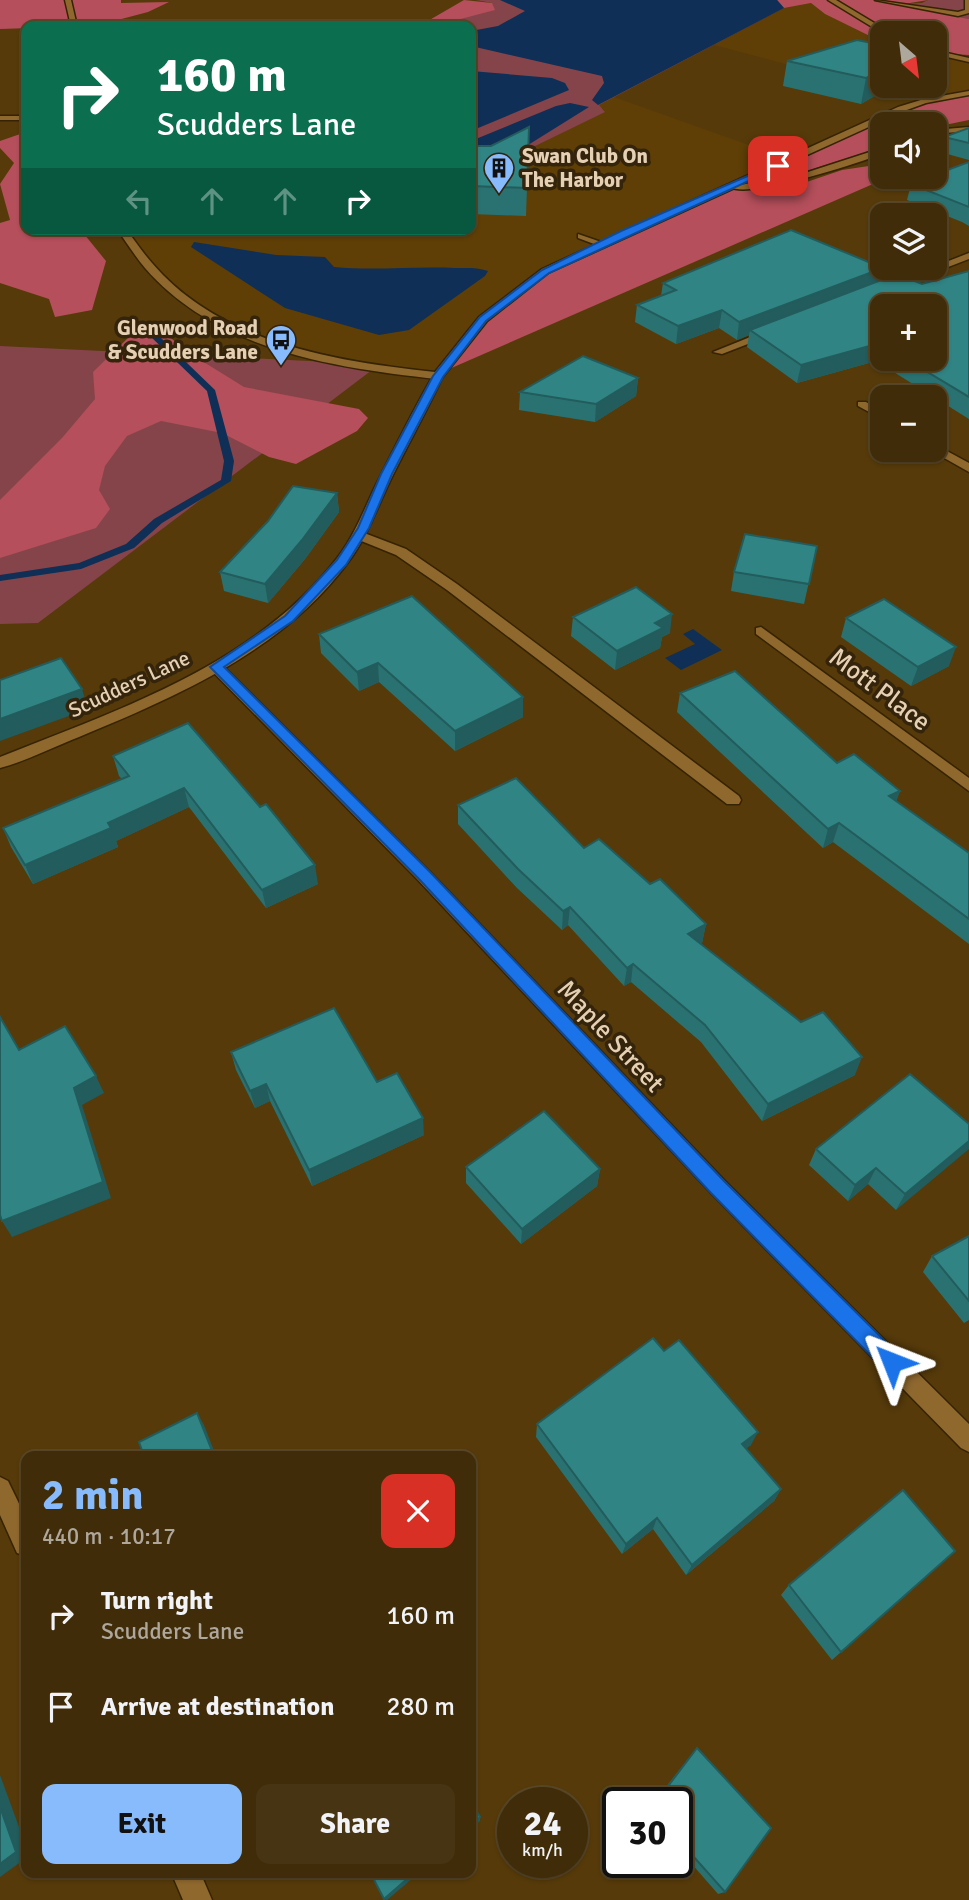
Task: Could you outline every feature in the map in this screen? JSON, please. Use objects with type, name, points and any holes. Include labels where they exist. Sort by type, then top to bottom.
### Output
[{"type":"street","points":[[68,0],[73,21]]},
{"type":"street","points":[[831,0],[870,23]]},
{"type":"street","points":[[878,0],[963,13],[968,10],[968,0]]},
{"type":"street","points":[[922,8],[934,0]]},
{"type":"street","points":[[947,56],[969,63]]},
{"type":"street","points":[[947,60],[969,63]]},
{"type":"street","name":"Scudders Lane","points":[[0,763],[108,718],[216,667],[289,619],[342,562],[359,535],[438,376],[483,319],[522,287],[602,244],[734,187],[901,109],[932,99],[969,93]]},
{"type":"street","points":[[0,127],[4,119]]},
{"type":"street","points":[[947,131],[969,129]]},
{"type":"street","points":[[734,187],[785,182],[828,172],[870,156]]},
{"type":"street","points":[[126,235],[171,290],[225,326],[287,351],[329,362],[438,376]]},
{"type":"street","points":[[581,236],[602,244]]},
{"type":"street","points":[[881,290],[969,256]]},
{"type":"street","points":[[718,352],[781,328]]},
{"type":"street","points":[[862,404],[870,409]]},
{"type":"street","points":[[947,455],[969,468]]},
{"type":"street","points":[[359,535],[401,552],[452,587],[733,800]]},
{"type":"street","name":"Mott Place","points":[[761,631],[969,786]]},
{"type":"street","name":"Maple Street","points":[[216,667],[424,876],[718,1187],[969,1440]]},
{"type":"street","points":[[0,1489],[21,1533]]},
{"type":"street","points":[[188,1878],[198,1900]]},
{"type":"shaded area","points":[[0,0],[169,2],[148,12],[114,21],[21,21],[21,28],[0,29]]},
{"type":"shaded area","points":[[464,0],[492,3],[495,10],[453,21],[428,21]]},
{"type":"shaded area","points":[[476,0],[777,0],[784,8],[599,105],[605,112],[529,149],[490,149],[476,163],[476,21],[455,21],[492,3]]},
{"type":"shaded area","points":[[777,0],[928,0],[898,5],[969,19],[969,55],[947,54],[947,21],[870,21],[870,36],[825,14],[811,3],[784,8]]},
{"type":"shaded area","points":[[928,0],[969,0],[969,19],[897,4],[922,3]]},
{"type":"shaded area","points":[[811,3],[825,14],[870,36],[870,87],[714,45],[784,8]]},
{"type":"shaded area","points":[[947,54],[969,57],[969,93],[947,97]]},
{"type":"shaded area","points":[[969,93],[969,120],[947,125],[947,112],[894,112]]},
{"type":"shaded area","name":"Swan Club On The Harbor","points":[[614,97],[791,160],[734,187],[438,376],[329,362],[225,326],[171,290],[126,235],[476,235],[476,166],[605,111],[598,105]]},
{"type":"shaded area","points":[[913,98],[941,98],[924,101]]},
{"type":"shaded area","points":[[870,123],[870,151],[794,175],[747,183],[731,190],[783,190],[842,170],[870,166],[870,185],[440,373],[483,319],[546,271]]},
{"type":"shaded area","points":[[21,134],[21,235],[85,235],[106,261],[92,310],[55,317],[49,299],[0,283],[0,223],[10,220],[0,184],[14,163],[0,148],[0,141]]},
{"type":"shaded area","points":[[157,326],[186,351],[244,387],[359,409],[368,418],[357,431],[296,464],[269,457],[222,433],[161,421],[127,436],[105,466],[99,490],[110,509],[96,528],[0,558],[0,500],[62,438],[95,399],[93,372],[133,333]]},
{"type":"shaded area","points":[[0,346],[329,362],[372,370],[38,623],[0,624]]},
{"type":"water","points":[[500,0],[777,0],[784,8],[598,105],[592,100],[604,83],[602,76],[476,47],[476,30],[498,26],[525,11]]},
{"type":"water","points":[[476,71],[552,78],[565,83],[569,90],[476,129]]},
{"type":"water","points":[[570,103],[589,107],[520,150],[487,146],[476,159],[476,139],[556,106]]},
{"type":"water","points":[[194,242],[276,255],[325,257],[334,267],[471,268],[488,271],[485,276],[409,330],[379,335],[285,308],[191,247]]},
{"type":"water","points":[[693,629],[722,650],[681,670],[665,658],[695,644],[683,634]]},
{"type":"building","points":[[857,40],[870,43],[870,76],[866,78],[787,61]]},
{"type":"building","points":[[529,127],[527,188],[476,186],[476,146],[491,146]]},
{"type":"building","points":[[969,128],[969,143],[947,136]]},
{"type":"building","points":[[969,162],[969,207],[924,189],[947,189],[947,170]]},
{"type":"building","points":[[791,230],[870,263],[870,273],[739,322],[722,310],[678,326],[637,305],[676,290],[663,283]]},
{"type":"building","points":[[969,271],[969,397],[926,371],[947,371],[947,294],[870,294],[870,346],[801,365],[750,330],[881,280],[912,280],[922,284],[947,280],[947,277]]},
{"type":"building","points":[[583,356],[638,378],[596,404],[520,392]]},
{"type":"building","points":[[293,486],[337,493],[265,584],[220,572],[268,521]]},
{"type":"building","points":[[745,534],[817,546],[809,584],[734,572]]},
{"type":"building","points":[[636,587],[672,614],[655,623],[663,628],[617,651],[573,617]]},
{"type":"building","points":[[412,596],[523,697],[455,731],[378,663],[357,672],[319,634]]},
{"type":"building","points":[[884,599],[956,647],[918,667],[846,618]]},
{"type":"building","points":[[61,658],[82,689],[0,719],[0,680]]},
{"type":"building","points":[[735,671],[837,763],[854,754],[900,791],[889,796],[969,853],[969,919],[839,823],[828,829],[680,693]]},
{"type":"building","points":[[188,723],[260,807],[266,804],[315,865],[262,890],[184,788],[108,823],[111,828],[25,865],[3,828],[129,776],[113,756]]},
{"type":"building","points":[[516,778],[584,848],[599,839],[650,884],[660,879],[706,924],[688,934],[801,1022],[823,1012],[862,1057],[768,1104],[705,1025],[633,964],[627,968],[570,907],[563,911],[518,869],[458,805]]},
{"type":"building","points":[[334,1008],[377,1082],[397,1073],[423,1118],[309,1170],[266,1084],[250,1091],[231,1052]]},
{"type":"building","points":[[0,1017],[19,1050],[65,1026],[96,1076],[74,1088],[103,1182],[2,1221],[0,1215]]},
{"type":"building","points":[[910,1074],[969,1124],[969,1141],[905,1194],[876,1168],[855,1185],[816,1149]]},
{"type":"building","points":[[544,1111],[600,1169],[522,1229],[466,1167]]},
{"type":"building","points":[[969,1236],[969,1301],[932,1256]]},
{"type":"building","points":[[653,1338],[664,1351],[679,1340],[758,1432],[742,1444],[781,1489],[692,1565],[657,1518],[626,1544],[537,1424]]},
{"type":"building","points":[[197,1413],[212,1451],[142,1451],[139,1442]]},
{"type":"building","points":[[903,1490],[955,1551],[841,1652],[789,1585]]},
{"type":"building","points":[[697,1748],[771,1828],[725,1892],[693,1856],[693,1787],[667,1787]]},
{"type":"building","points":[[0,1807],[16,1852],[0,1864]]},
{"type":"building","points":[[373,1878],[408,1878],[384,1899]]},
{"type":"waterway","points":[[0,578],[81,566],[130,546],[158,521],[226,481],[229,461],[211,390],[154,336],[164,332]]},
{"type":"place","name":"Swan Club On The Harbor","points":[[499,195]]},
{"type":"place","name":"Glenwood Road & Scudders Lane","points":[[281,367]]},
{"type":"route","points":[[778,166],[624,233],[545,271],[483,319],[438,376],[387,474],[363,528],[342,562],[289,619],[216,667],[424,876],[718,1187],[892,1362]]}]
